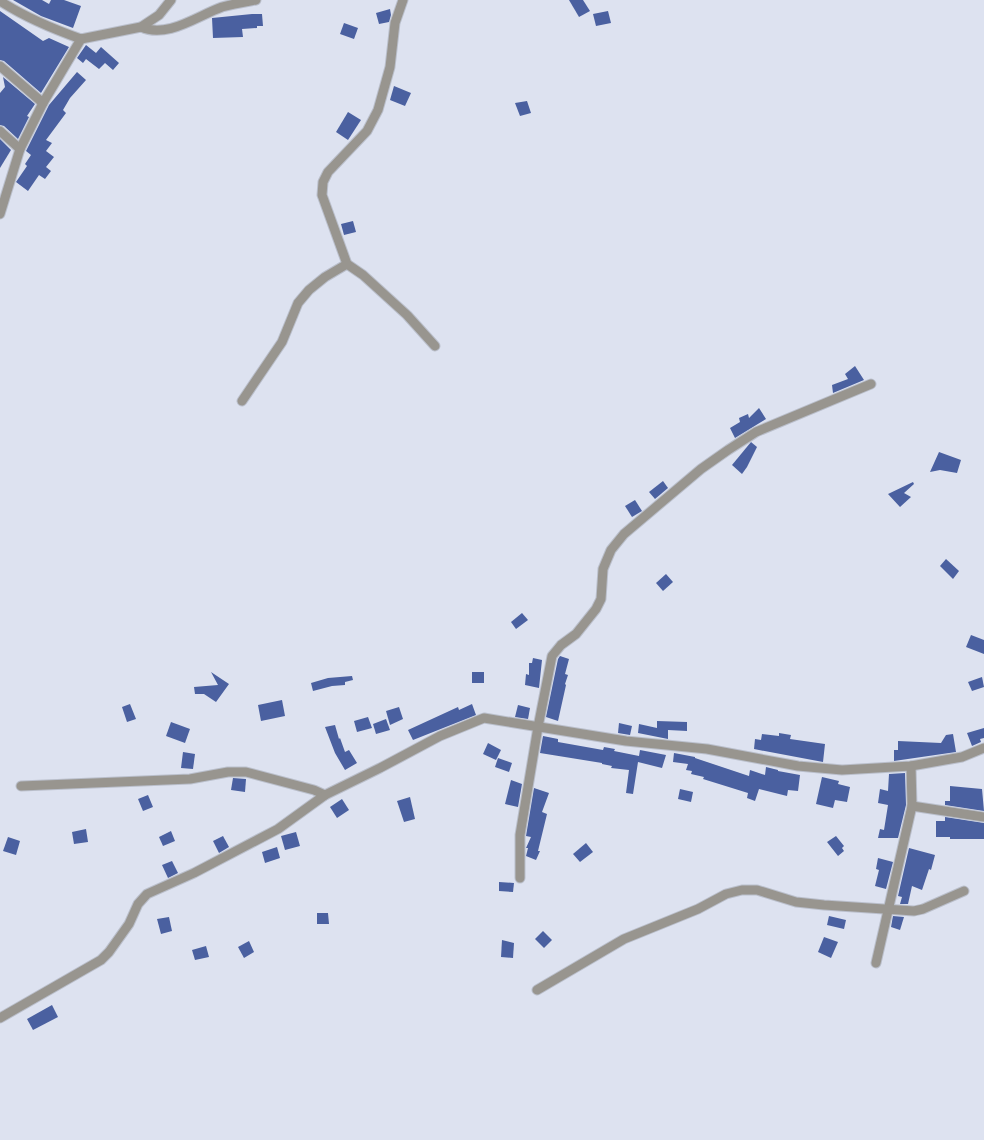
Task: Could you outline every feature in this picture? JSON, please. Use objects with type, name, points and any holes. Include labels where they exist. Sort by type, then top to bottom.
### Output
[{"type":"street","points":[[141,27],[158,31],[176,26],[224,6],[256,0]]},
{"type":"street","points":[[403,0],[395,24],[390,67],[378,110],[367,132],[328,172],[323,182],[322,195],[347,264],[363,275],[407,315],[435,346]]},
{"type":"street","points":[[0,1],[18,13],[81,39],[141,27],[159,15],[170,2]]},
{"type":"street","points":[[0,214],[2,198],[20,149],[43,103],[81,39]]},
{"type":"street","points":[[0,66],[43,103]]},
{"type":"street","points":[[0,130],[20,149]]},
{"type":"street","points":[[242,401],[282,342],[298,303],[325,276],[347,264]]},
{"type":"street","points":[[520,878],[520,835],[552,656],[561,645],[576,634],[596,610],[601,599],[603,568],[610,550],[624,534],[701,469],[756,432],[871,384]]},
{"type":"street","points":[[0,1018],[102,960],[124,931],[138,904],[147,894],[194,873],[278,829],[324,795],[440,736],[484,718],[626,740],[707,749],[798,766],[863,770],[911,766],[962,756],[984,748]]},
{"type":"street","points":[[876,963],[912,806],[911,766]]},
{"type":"street","points":[[21,786],[190,779],[228,772],[246,772],[314,790],[324,795]]},
{"type":"street","points":[[912,806],[984,817]]},
{"type":"street","points":[[537,990],[624,938],[698,909],[726,894],[742,890],[756,890],[796,902],[914,911],[964,891]]},
{"type":"building","points":[[13,0],[42,0],[49,4],[51,0],[64,0],[81,6],[73,28],[41,16]]},
{"type":"building","points":[[569,0],[583,0],[590,11],[579,17]]},
{"type":"building","points":[[390,9],[389,22],[379,24],[376,13]]},
{"type":"building","points":[[0,11],[43,41],[49,38],[69,47],[41,93],[4,61],[0,60]]},
{"type":"building","points":[[608,11],[611,23],[596,26],[593,14]]},
{"type":"building","points":[[262,14],[263,26],[242,29],[243,37],[213,38],[212,18]]},
{"type":"building","points":[[344,23],[358,28],[354,39],[340,34]]},
{"type":"building","points":[[86,45],[96,53],[101,47],[119,63],[113,70],[105,63],[99,69],[86,59],[83,63],[77,58]]},
{"type":"building","points":[[77,72],[86,80],[70,98],[63,110],[66,113],[46,140],[52,143],[46,151],[54,157],[46,167],[51,171],[45,179],[39,175],[28,191],[16,182],[27,166],[25,164],[31,155],[26,151],[49,105]]},
{"type":"building","points":[[3,77],[35,104],[27,116],[29,117],[18,139],[4,126],[0,125],[0,93],[5,87]]},
{"type":"building","points":[[394,86],[411,93],[405,106],[390,100]]},
{"type":"building","points":[[527,101],[531,113],[520,116],[515,103]]},
{"type":"building","points":[[348,112],[361,120],[348,140],[336,132]]},
{"type":"building","points":[[0,139],[11,150],[0,168]]},
{"type":"building","points":[[353,221],[356,232],[344,235],[341,224]]},
{"type":"building","points":[[855,366],[864,380],[833,393],[832,385],[848,379],[845,374]]},
{"type":"building","points":[[759,408],[766,419],[735,438],[730,428],[740,422],[739,418],[748,414],[749,418]]},
{"type":"building","points":[[751,442],[757,447],[742,474],[732,465]]},
{"type":"building","points":[[939,452],[961,460],[957,473],[940,470],[930,472]]},
{"type":"building","points":[[663,481],[668,488],[655,499],[649,492]]},
{"type":"building","points":[[913,482],[914,484],[904,493],[911,497],[900,507],[888,494]]},
{"type":"building","points":[[635,500],[642,511],[632,517],[625,506]]},
{"type":"building","points":[[946,559],[959,571],[953,579],[940,566]]},
{"type":"building","points":[[666,574],[673,582],[663,591],[656,583]]},
{"type":"building","points":[[522,613],[528,620],[516,629],[511,622]]},
{"type":"building","points":[[971,635],[984,640],[984,654],[966,647]]},
{"type":"building","points":[[560,656],[569,659],[565,674],[568,675],[558,721],[546,717]]},
{"type":"building","points":[[533,658],[542,660],[539,688],[525,685],[526,674],[529,675],[529,663],[532,663]]},
{"type":"building","points":[[211,672],[229,684],[216,702],[204,694],[195,694],[194,687],[218,685]]},
{"type":"building","points":[[472,672],[484,672],[484,683],[472,683]]},
{"type":"building","points":[[352,676],[353,680],[345,682],[345,685],[313,691],[311,683],[328,678]]},
{"type":"building","points":[[982,677],[984,687],[972,691],[968,682]]},
{"type":"building","points":[[282,700],[285,716],[261,721],[258,705]]},
{"type":"building","points":[[130,704],[136,719],[127,722],[122,707]]},
{"type":"building","points":[[472,704],[476,715],[413,740],[408,730],[458,707],[459,710]]},
{"type":"building","points":[[518,705],[530,708],[528,719],[515,717]]},
{"type":"building","points":[[399,707],[403,719],[390,725],[386,711]]},
{"type":"building","points":[[368,717],[372,728],[357,732],[354,721]]},
{"type":"building","points":[[386,719],[390,730],[376,734],[373,724]]},
{"type":"building","points":[[657,721],[687,722],[687,731],[668,730],[668,739],[638,733],[639,724],[657,728]]},
{"type":"building","points":[[171,722],[190,729],[185,743],[166,736]]},
{"type":"building","points":[[619,723],[632,726],[630,735],[618,733]]},
{"type":"building","points":[[335,725],[345,752],[349,750],[357,763],[345,770],[335,753],[325,727]]},
{"type":"building","points":[[984,728],[984,738],[980,739],[981,742],[972,746],[967,733]]},
{"type":"building","points":[[779,733],[791,735],[790,739],[825,744],[823,762],[754,749],[755,739],[761,740],[762,734],[779,736]]},
{"type":"building","points":[[953,734],[956,752],[894,761],[894,750],[898,750],[898,741],[941,743],[946,735]]},
{"type":"building","points":[[543,736],[558,739],[558,742],[603,750],[604,747],[639,756],[640,750],[666,755],[662,768],[638,762],[633,794],[626,793],[629,770],[611,768],[612,766],[602,763],[540,753]]},
{"type":"building","points":[[488,743],[501,750],[496,760],[483,754]]},
{"type":"building","points":[[183,752],[195,754],[193,769],[181,768]]},
{"type":"building","points":[[674,753],[695,757],[749,776],[750,770],[765,775],[766,767],[800,775],[798,791],[788,790],[787,796],[759,789],[755,801],[747,798],[748,793],[691,774],[692,771],[686,770],[688,764],[673,762]]},
{"type":"building","points":[[498,758],[512,763],[509,772],[495,767]]},
{"type":"building","points":[[905,773],[906,805],[898,838],[878,838],[880,829],[884,830],[888,805],[878,803],[880,789],[888,791],[889,774]]},
{"type":"building","points":[[822,777],[839,781],[838,784],[850,787],[847,802],[835,800],[833,808],[816,804]]},
{"type":"building","points":[[233,778],[246,779],[245,792],[231,790]]},
{"type":"building","points":[[511,780],[522,784],[518,807],[505,804]]},
{"type":"building","points":[[950,786],[982,789],[984,811],[945,805],[945,801],[950,801]]},
{"type":"building","points":[[534,788],[549,793],[542,812],[547,814],[538,851],[540,851],[536,860],[526,856],[528,848],[526,848],[531,837],[526,836]]},
{"type":"building","points":[[680,789],[693,792],[691,802],[678,799]]},
{"type":"building","points":[[148,795],[153,807],[143,811],[138,799]]},
{"type":"building","points":[[410,797],[415,819],[404,822],[397,801]]},
{"type":"building","points":[[342,799],[349,810],[337,818],[330,807]]},
{"type":"building","points":[[945,817],[984,823],[984,839],[936,837],[936,821],[945,821]]},
{"type":"building","points":[[86,829],[88,842],[74,844],[72,832]]},
{"type":"building","points":[[171,831],[175,841],[163,846],[159,837]]},
{"type":"building","points":[[296,832],[300,846],[285,850],[281,836]]},
{"type":"building","points":[[223,836],[229,847],[219,853],[213,841]]},
{"type":"building","points":[[836,836],[844,846],[842,848],[844,851],[838,856],[827,842]]},
{"type":"building","points":[[8,837],[20,841],[16,855],[3,851]]},
{"type":"building","points":[[586,843],[593,852],[580,862],[573,854]]},
{"type":"building","points":[[277,847],[280,858],[265,863],[262,852]]},
{"type":"building","points":[[909,848],[935,855],[922,890],[912,886],[908,904],[900,904],[902,897],[898,896]]},
{"type":"building","points":[[878,858],[893,862],[886,889],[875,886],[879,870],[876,869]]},
{"type":"building","points":[[172,861],[178,873],[168,878],[162,865]]},
{"type":"building","points":[[499,882],[514,883],[513,892],[499,891]]},
{"type":"building","points":[[317,913],[328,913],[329,924],[317,924]]},
{"type":"building","points":[[829,916],[846,920],[844,929],[827,925]]},
{"type":"building","points":[[893,916],[904,917],[900,930],[891,927]]},
{"type":"building","points":[[169,917],[172,931],[161,934],[157,919]]},
{"type":"building","points":[[543,931],[552,940],[544,948],[535,939]]},
{"type":"building","points":[[824,937],[838,942],[831,958],[818,952]]},
{"type":"building","points":[[502,940],[514,943],[513,958],[501,957]]},
{"type":"building","points":[[249,941],[254,952],[244,958],[238,947]]},
{"type":"building","points":[[206,946],[209,957],[195,960],[192,950]]},
{"type":"building","points":[[52,1005],[58,1017],[33,1030],[27,1019]]}]
